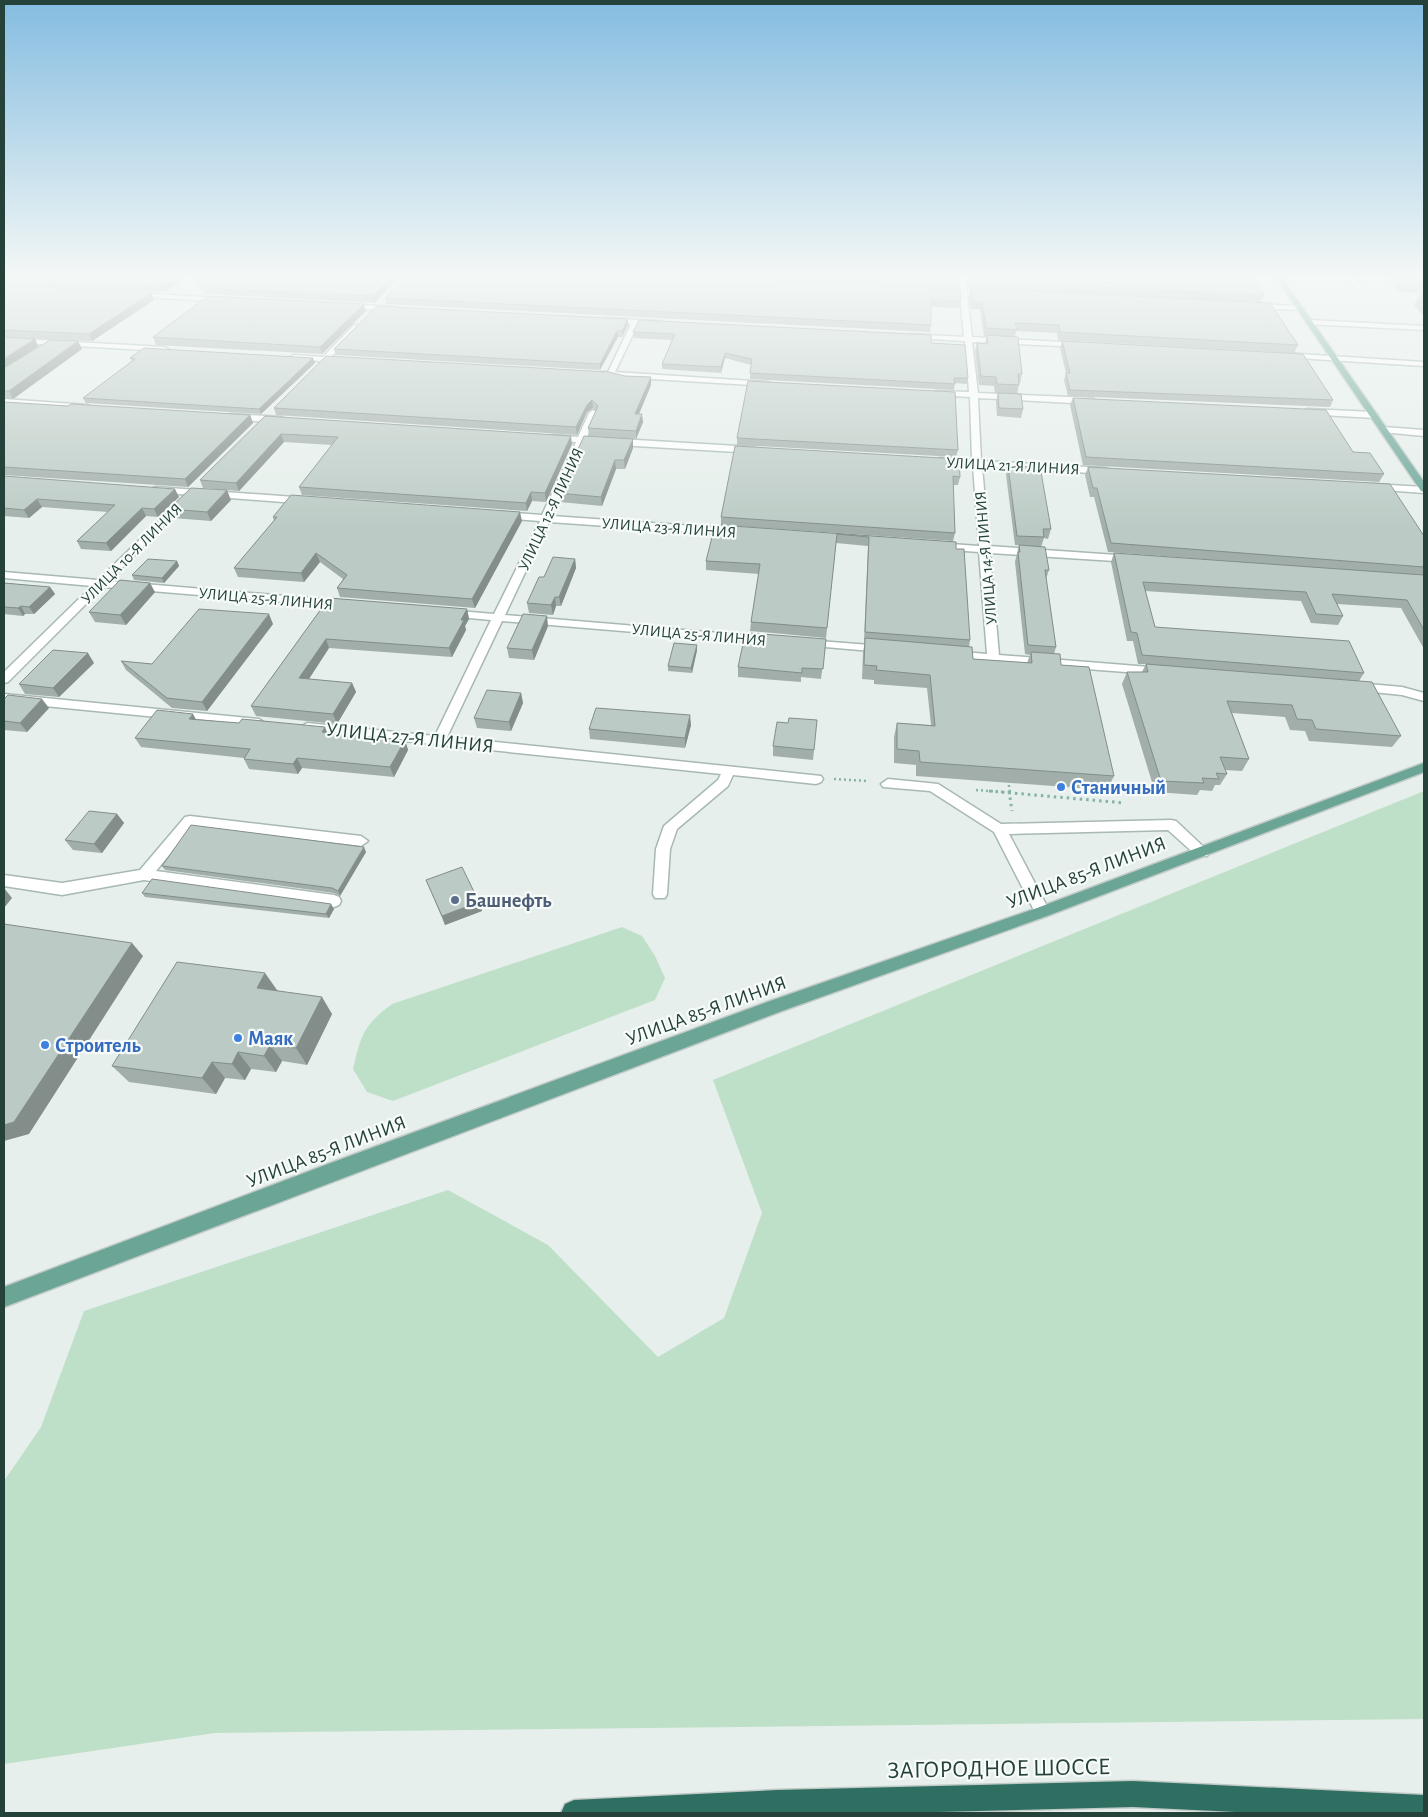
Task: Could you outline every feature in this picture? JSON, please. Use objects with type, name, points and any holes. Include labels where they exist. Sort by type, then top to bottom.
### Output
[{"type":"highway","name":"ЗАГОРОДНОЕ ШОССЕ","points":[[574,1813],[777,1803],[1133,1794],[1424,1808]]},
{"type":"main road","points":[[1337,363],[1424,490]]},
{"type":"main road","name":"УЛИЦА 85-Я ЛИНИЯ","points":[[4,1297],[337,1169],[776,1006],[1042,912],[1424,767]]},
{"type":"street","points":[[312,372],[321,363]]},
{"type":"street","points":[[610,375],[616,363]]},
{"type":"street","name":"УЛИЦА 14-Я ЛИНИЯ","points":[[971,363],[977,463],[993,658]]},
{"type":"street","points":[[1406,363],[1424,364]]},
{"type":"street","points":[[590,374],[777,384]]},
{"type":"street","points":[[924,393],[1100,402]]},
{"type":"street","points":[[4,402],[100,408]]},
{"type":"street","points":[[1296,412],[1374,415]]},
{"type":"street","name":"УЛИЦА 12-Я ЛИНИЯ","points":[[439,740],[499,618],[593,413]]},
{"type":"street","points":[[251,432],[268,415]]},
{"type":"street","points":[[216,416],[268,415],[294,421]]},
{"type":"street","points":[[1384,430],[1424,433]]},
{"type":"street","points":[[542,438],[760,450]]},
{"type":"street","name":"УЛИЦА 21-Я ЛИНИЯ","points":[[928,460],[1116,472]]},
{"type":"street","name":"УЛИЦА 10-Я ЛИНИЯ","points":[[4,679],[205,479]]},
{"type":"street","points":[[1365,486],[1424,490]]},
{"type":"street","points":[[142,489],[319,502]]},
{"type":"street","name":"УЛИЦА 23-Я ЛИНИЯ","points":[[487,514],[751,533]]},
{"type":"street","points":[[926,545],[1141,560]]},
{"type":"street","name":"УЛИЦА 25-Я ЛИНИЯ","points":[[4,575],[360,606]]},
{"type":"street","name":"УЛИЦА 25-Я ЛИНИЯ","points":[[439,612],[776,640]]},
{"type":"street","name":"УЛИЦА 25-Я ЛИНИЯ","points":[[796,642],[894,650]]},
{"type":"street","points":[[944,654],[1173,672]]},
{"type":"street","points":[[1342,686],[1402,691],[1424,697]]},
{"type":"street","points":[[4,698],[271,724]]},
{"type":"street","name":"УЛИЦА 27-Я ЛИНИЯ","points":[[291,726],[816,779]]},
{"type":"street","points":[[660,894],[663,849],[671,826],[723,782],[729,770]]},
{"type":"street","points":[[888,784],[933,787],[998,829],[1042,912]]},
{"type":"street","points":[[144,875],[190,821],[361,841]]},
{"type":"street","points":[[998,829],[1171,825],[1202,852]]},
{"type":"street","points":[[4,881],[62,889],[144,875],[334,901]]},
{"type":"path","points":[[1008,773],[1014,829]]},
{"type":"path","points":[[816,779],[850,778],[888,784]]},
{"type":"path","points":[[933,787],[1125,803]]},
{"type":"green space","points":[[1424,791],[1424,1719],[215,1733],[4,1764],[4,1481],[41,1427],[84,1311],[448,1190],[548,1245],[658,1357],[724,1318],[762,1213],[713,1080]]},
{"type":"green space","points":[[622,927],[642,936],[655,956],[665,978],[655,1000],[393,1101],[367,1092],[353,1069],[365,1031],[375,1018],[392,1004]]},
{"type":"building","points":[[13,363],[48,363],[9,391],[4,391],[4,368]]},
{"type":"building","points":[[130,363],[308,363],[259,409],[83,398]]},
{"type":"building","points":[[319,363],[446,363],[609,372],[625,376],[651,377],[635,414],[642,414],[636,431],[588,428],[598,406],[592,400],[587,405],[576,427],[274,408]]},
{"type":"building","points":[[663,363],[722,363],[721,367]]},
{"type":"building","points":[[751,363],[967,363],[968,378],[954,378],[955,384],[750,373]]},
{"type":"building","points":[[979,363],[1021,363],[1022,374],[1018,374],[1019,385],[997,384],[996,377],[981,376]]},
{"type":"building","points":[[1067,363],[1309,363],[1333,400],[1070,390],[1066,373],[1070,373]]},
{"type":"building","points":[[748,381],[955,392],[958,450],[737,438]]},
{"type":"building","points":[[998,393],[1021,394],[1023,409],[999,408]]},
{"type":"building","points":[[1073,398],[1326,410],[1353,452],[1370,453],[1384,474],[1086,457]]},
{"type":"building","points":[[4,402],[68,406],[71,404],[250,415],[185,479],[4,467]]},
{"type":"building","points":[[265,416],[571,436],[545,493],[531,492],[526,503],[299,487],[338,437],[281,434],[236,483],[200,480]]},
{"type":"building","points":[[584,436],[633,439],[624,460],[615,460],[601,497],[558,493]]},
{"type":"building","points":[[735,446],[959,459],[960,477],[953,476],[955,533],[721,517]]},
{"type":"building","points":[[1008,466],[1034,467],[1035,472],[1041,472],[1051,529],[1043,529],[1044,537],[1017,536]]},
{"type":"building","points":[[1088,467],[1390,484],[1424,536],[1424,567],[1111,543],[1097,488],[1093,488]]},
{"type":"building","points":[[4,476],[175,489],[154,509],[142,508],[106,543],[77,541],[115,505],[37,499],[24,510],[4,508]]},
{"type":"building","points":[[191,488],[227,490],[207,512],[169,509]]},
{"type":"building","points":[[291,495],[520,512],[472,599],[337,588],[347,575],[316,553],[301,573],[234,568],[277,517],[273,517]]},
{"type":"building","points":[[719,525],[956,542],[956,549],[964,549],[970,640],[865,632],[869,537],[837,534],[827,628],[751,622],[760,564],[706,561],[713,533],[717,533]]},
{"type":"building","points":[[1019,545],[1045,547],[1049,570],[1045,570],[1056,647],[1028,645],[1018,552],[1020,552]]},
{"type":"building","points":[[1114,553],[1424,575],[1424,630],[1407,600],[1332,594],[1343,616],[1316,614],[1306,592],[1143,582],[1155,627],[1349,641],[1364,673],[1142,655],[1137,633],[1131,632]]},
{"type":"building","points":[[553,557],[575,559],[559,597],[555,597],[551,605],[527,603],[539,577],[544,577]]},
{"type":"building","points":[[148,559],[177,561],[162,578],[132,575]]},
{"type":"building","points":[[120,580],[150,583],[120,615],[89,612]]},
{"type":"building","points":[[4,583],[50,587],[29,607],[4,607]]},
{"type":"building","points":[[329,598],[467,609],[461,620],[464,620],[449,648],[326,639],[299,678],[352,683],[333,714],[251,706]]},
{"type":"building","points":[[199,609],[269,614],[202,702],[167,698],[121,661],[152,664]]},
{"type":"building","points":[[523,614],[547,616],[532,650],[507,648]]},
{"type":"building","points":[[749,633],[826,639],[823,669],[802,668],[802,673],[738,667],[743,644],[747,644]]},
{"type":"building","points":[[865,638],[972,647],[973,659],[1032,663],[1031,652],[1060,654],[1061,665],[1089,667],[1114,776],[920,762],[919,751],[897,749],[897,723],[935,726],[930,675],[876,670],[877,666],[864,665]]},
{"type":"building","points":[[674,643],[697,645],[691,668],[668,666]]},
{"type":"building","points":[[53,650],[88,653],[53,688],[19,684]]},
{"type":"building","points":[[1146,664],[1372,682],[1401,736],[1316,729],[1312,720],[1297,719],[1292,705],[1227,701],[1249,759],[1220,757],[1227,774],[1216,773],[1219,779],[1202,778],[1204,783],[1161,781],[1127,672],[1148,672]]},
{"type":"building","points":[[487,690],[521,693],[509,722],[474,718]]},
{"type":"building","points":[[8,695],[42,699],[20,723],[4,721],[4,699]]},
{"type":"building","points":[[596,708],[690,715],[685,738],[589,729]]},
{"type":"building","points":[[157,710],[193,714],[189,719],[239,723],[242,719],[325,727],[322,732],[405,740],[390,767],[297,758],[293,764],[244,759],[250,749],[135,738]]},
{"type":"building","points":[[789,718],[817,720],[814,750],[773,746],[777,722],[788,723]]},
{"type":"building","points":[[89,811],[117,814],[94,844],[65,840]]},
{"type":"building","points":[[191,825],[364,847],[338,891],[332,888],[162,866]]},
{"type":"building","name":"Башнефть","points":[[462,867],[479,902],[442,916],[426,880]]},
{"type":"building","points":[[152,879],[331,904],[326,914],[142,893]]},
{"type":"building","name":"Строитель","points":[[4,924],[132,943],[14,1122],[4,1125]]},
{"type":"building","name":"Маяк","points":[[177,962],[265,973],[257,988],[322,997],[296,1048],[270,1045],[264,1056],[238,1052],[232,1064],[212,1062],[202,1078],[112,1066]]},
{"type":"place","name":"Станичный","points":[[1061,787]]},
{"type":"place","name":"Башнефть","points":[[455,900]]},
{"type":"place","name":"Маяк","points":[[238,1038]]},
{"type":"place","name":"Строитель","points":[[45,1045]]}]
